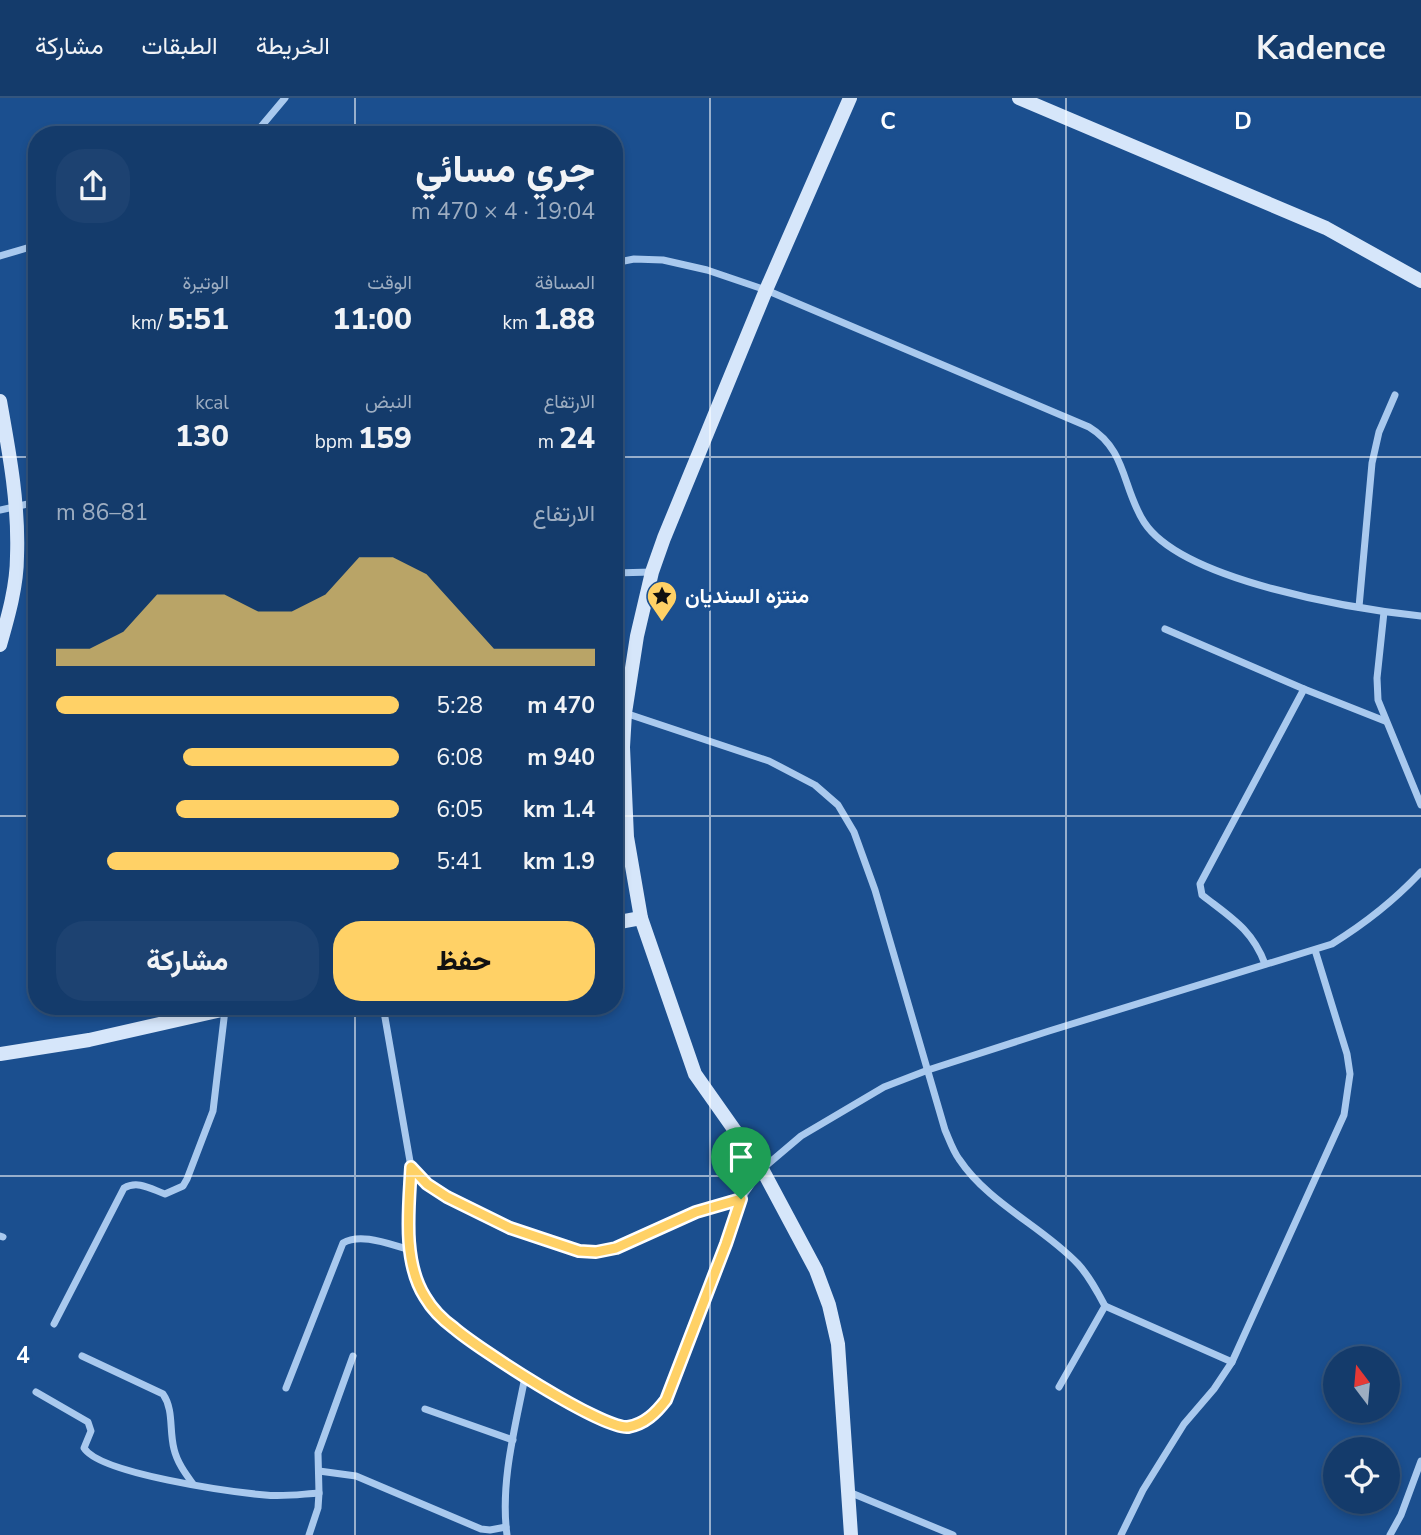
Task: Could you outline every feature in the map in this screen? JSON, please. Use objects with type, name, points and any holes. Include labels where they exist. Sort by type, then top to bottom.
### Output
[{"type":"street","points":[[262,126],[285,98]]},
{"type":"street","points":[[850,98],[766,290],[676,506],[652,572],[637,636],[625,713],[623,747],[628,837],[641,918],[695,1074],[762,1168],[816,1270],[829,1305],[838,1344],[851,1535]]},
{"type":"street","points":[[1019,98],[1326,228],[1421,281]]},
{"type":"street","points":[[0,256],[28,248]]},
{"type":"street","points":[[623,261],[663,260],[707,270],[766,290],[1072,419],[1101,434],[1117,456],[1144,523],[1171,547],[1202,566],[1326,602],[1421,616]]},
{"type":"street","points":[[1359,607],[1372,463],[1379,432],[1395,395]]},
{"type":"street","points":[[0,401],[16,508],[18,558],[9,615],[0,645]]},
{"type":"street","points":[[0,510],[28,505]]},
{"type":"street","points":[[623,573],[652,572]]},
{"type":"street","points":[[1384,612],[1377,678],[1378,700],[1421,805]]},
{"type":"street","points":[[1165,629],[1385,721]]},
{"type":"street","points":[[1265,964],[1251,935],[1202,895],[1200,887],[1304,689]]},
{"type":"street","points":[[625,713],[769,761],[815,785],[838,805],[854,832],[875,890],[945,1130],[959,1159],[989,1192],[1079,1265],[1105,1306],[1232,1362]]},
{"type":"street","points":[[385,1015],[411,1167],[411,1250],[416,1276],[425,1297],[436,1311],[476,1345],[525,1377],[604,1422],[626,1427],[641,1423],[655,1414],[666,1400],[741,1199],[762,1168],[801,1136],[884,1087],[928,1070],[1332,944],[1373,918],[1421,872]]},
{"type":"street","points":[[623,921],[641,918]]},
{"type":"street","points":[[1121,1535],[1143,1490],[1184,1424],[1214,1389],[1232,1362],[1344,1115],[1350,1074],[1347,1054],[1315,950]]},
{"type":"street","points":[[0,1054],[89,1040],[201,1015]]},
{"type":"street","points":[[54,1324],[124,1188],[139,1184],[165,1194],[183,1186],[213,1111],[231,1015]]},
{"type":"street","points":[[411,1167],[427,1184],[447,1197],[510,1228],[579,1251],[596,1252],[616,1248],[696,1212],[741,1199]]},
{"type":"street","points":[[286,1388],[342,1243],[351,1238],[362,1239],[411,1250]]},
{"type":"street","points":[[1059,1387],[1105,1306]]},
{"type":"street","points":[[82,1356],[163,1394],[169,1402],[173,1447],[177,1459],[193,1484]]},
{"type":"street","points":[[309,1535],[318,1508],[318,1452],[353,1356]]},
{"type":"street","points":[[319,1471],[356,1476],[481,1529],[506,1531],[505,1504],[525,1377]]},
{"type":"street","points":[[36,1392],[88,1422],[91,1431],[84,1448],[93,1457],[148,1477],[268,1496],[319,1493]]},
{"type":"street","points":[[425,1409],[513,1440]]},
{"type":"street","points":[[1390,1535],[1401,1515],[1421,1461]]},
{"type":"street","points":[[848,1491],[953,1535]]},
{"type":"place","name":"منتزه السنديان","points":[[662,623]]},
{"type":"route","points":[[411,1167],[427,1184],[447,1197],[510,1228],[579,1251],[596,1252],[616,1248],[696,1212],[741,1199],[666,1400],[655,1414],[641,1423],[626,1427],[604,1422],[525,1377],[476,1345],[436,1311],[425,1297],[416,1276],[411,1250],[409,1209],[411,1167]]}]
